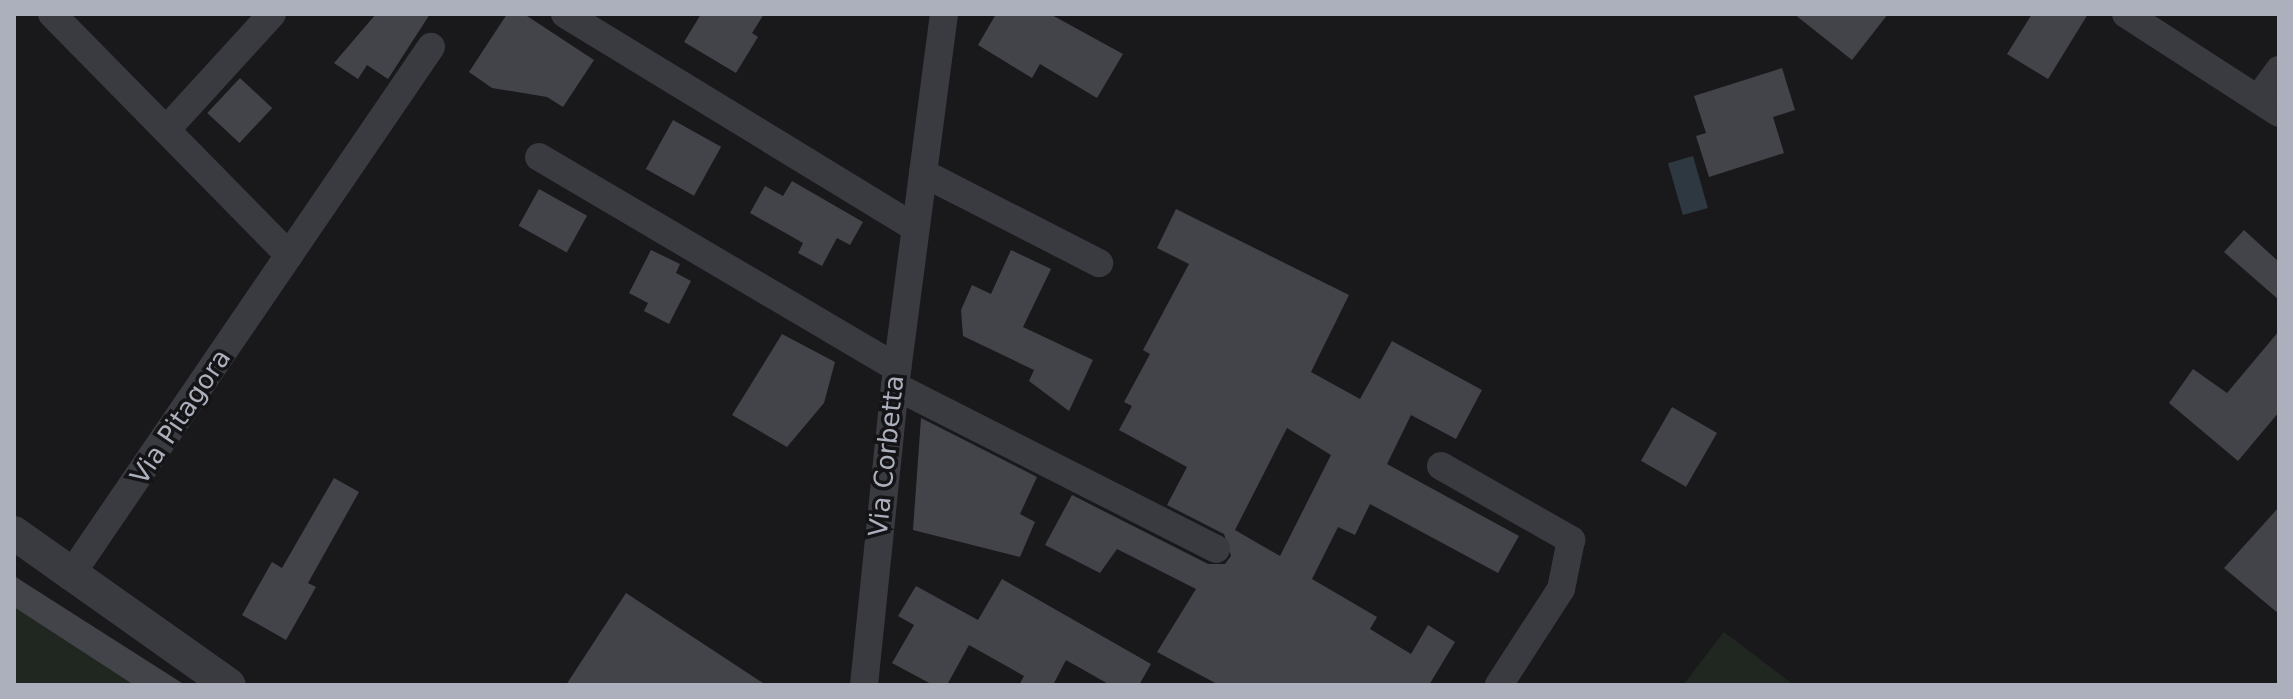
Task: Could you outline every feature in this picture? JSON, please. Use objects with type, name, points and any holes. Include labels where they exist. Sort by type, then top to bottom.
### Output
[{"type":"street","points":[[52,14],[289,255]]},
{"type":"street","points":[[166,130],[272,14]]},
{"type":"street","points":[[565,14],[915,228]]},
{"type":"street","name":"Via Corbetta","points":[[864,685],[896,377],[944,14]]},
{"type":"street","points":[[2126,14],[2268,106],[2279,70]]},
{"type":"street","name":"Via Pitagora","points":[[70,576],[431,47]]},
{"type":"street","points":[[539,157],[896,377],[1216,549]]},
{"type":"street","points":[[923,173],[1099,263]]},
{"type":"street","points":[[1441,466],[1571,540],[1561,589],[1499,685]]},
{"type":"street","points":[[14,533],[70,576],[229,685]]},
{"type":"shaded area","points":[[1693,156],[1708,208],[1683,215],[1668,163]]},
{"type":"shaded area","points":[[14,574],[23,582],[185,685],[14,685]]},
{"type":"shaded area","points":[[1724,632],[1794,685],[1683,685]]},
{"type":"building","points":[[376,14],[430,14],[388,79],[367,65],[358,79],[334,63]]},
{"type":"building","points":[[507,14],[524,14],[594,60],[563,107],[547,97],[492,88],[469,72]]},
{"type":"building","points":[[701,14],[764,14],[752,33],[758,37],[736,73],[684,42]]},
{"type":"building","points":[[996,14],[1050,14],[1123,54],[1097,98],[1040,64],[1032,78],[978,45]]},
{"type":"building","points":[[1794,14],[1888,14],[1852,60]]},
{"type":"building","points":[[2032,14],[2088,14],[2048,79],[2007,54]]},
{"type":"building","points":[[1782,68],[1795,110],[1773,117],[1784,153],[1709,177],[1696,136],[1706,133],[1694,96]]},
{"type":"building","points":[[240,78],[272,108],[239,143],[207,113]]},
{"type":"building","points":[[673,120],[721,147],[694,196],[646,169]]},
{"type":"building","points":[[792,181],[863,222],[850,245],[837,238],[822,266],[798,253],[803,243],[750,213],[765,186],[783,196]]},
{"type":"building","points":[[539,189],[587,216],[567,252],[519,226]]},
{"type":"building","points":[[1176,209],[1349,295],[1311,372],[1360,399],[1392,341],[1482,390],[1456,439],[1411,415],[1387,464],[1519,536],[1498,573],[1370,504],[1355,535],[1338,527],[1312,579],[1377,617],[1370,629],[1411,654],[1428,625],[1455,642],[1429,685],[1219,685],[1157,652],[1196,589],[1117,549],[1100,573],[1045,545],[1072,495],[1208,564],[1225,564],[1231,556],[1224,534],[1167,505],[1187,467],[1119,430],[1132,406],[1124,402],[1150,354],[1143,350],[1189,264],[1157,248]],"holes":[[[1287,428],[1331,455],[1280,556],[1235,530]]]},
{"type":"building","points":[[2244,230],[2279,262],[2279,300],[2224,252]]},
{"type":"building","points":[[651,250],[680,264],[676,273],[691,281],[669,324],[644,311],[648,303],[629,293]]},
{"type":"building","points":[[1011,250],[1051,269],[1023,327],[1093,360],[1069,411],[1029,381],[1034,370],[963,336],[961,310],[972,285],[991,294]]},
{"type":"building","points":[[2279,331],[2279,412],[2238,461],[2169,403],[2193,369],[2227,393]]},
{"type":"building","points":[[782,334],[835,362],[824,403],[787,447],[732,415]]},
{"type":"building","points":[[1672,407],[1717,433],[1686,487],[1641,461]]},
{"type":"building","points":[[921,418],[1037,477],[1020,514],[1035,522],[1020,557],[913,530]]},
{"type":"building","points":[[334,478],[359,492],[308,583],[316,587],[286,640],[242,615],[272,562],[282,568]]},
{"type":"building","points":[[2279,507],[2279,614],[2224,568]]},
{"type":"building","points":[[14,576],[185,685],[134,685],[14,607]]},
{"type":"building","points":[[1002,579],[1151,664],[1139,685],[1110,685],[1066,660],[1053,685],[1019,685],[1024,676],[969,645],[947,685],[933,685],[892,663],[914,625],[898,616],[916,586],[978,620]]},
{"type":"building","points":[[626,593],[766,685],[566,685]]}]
